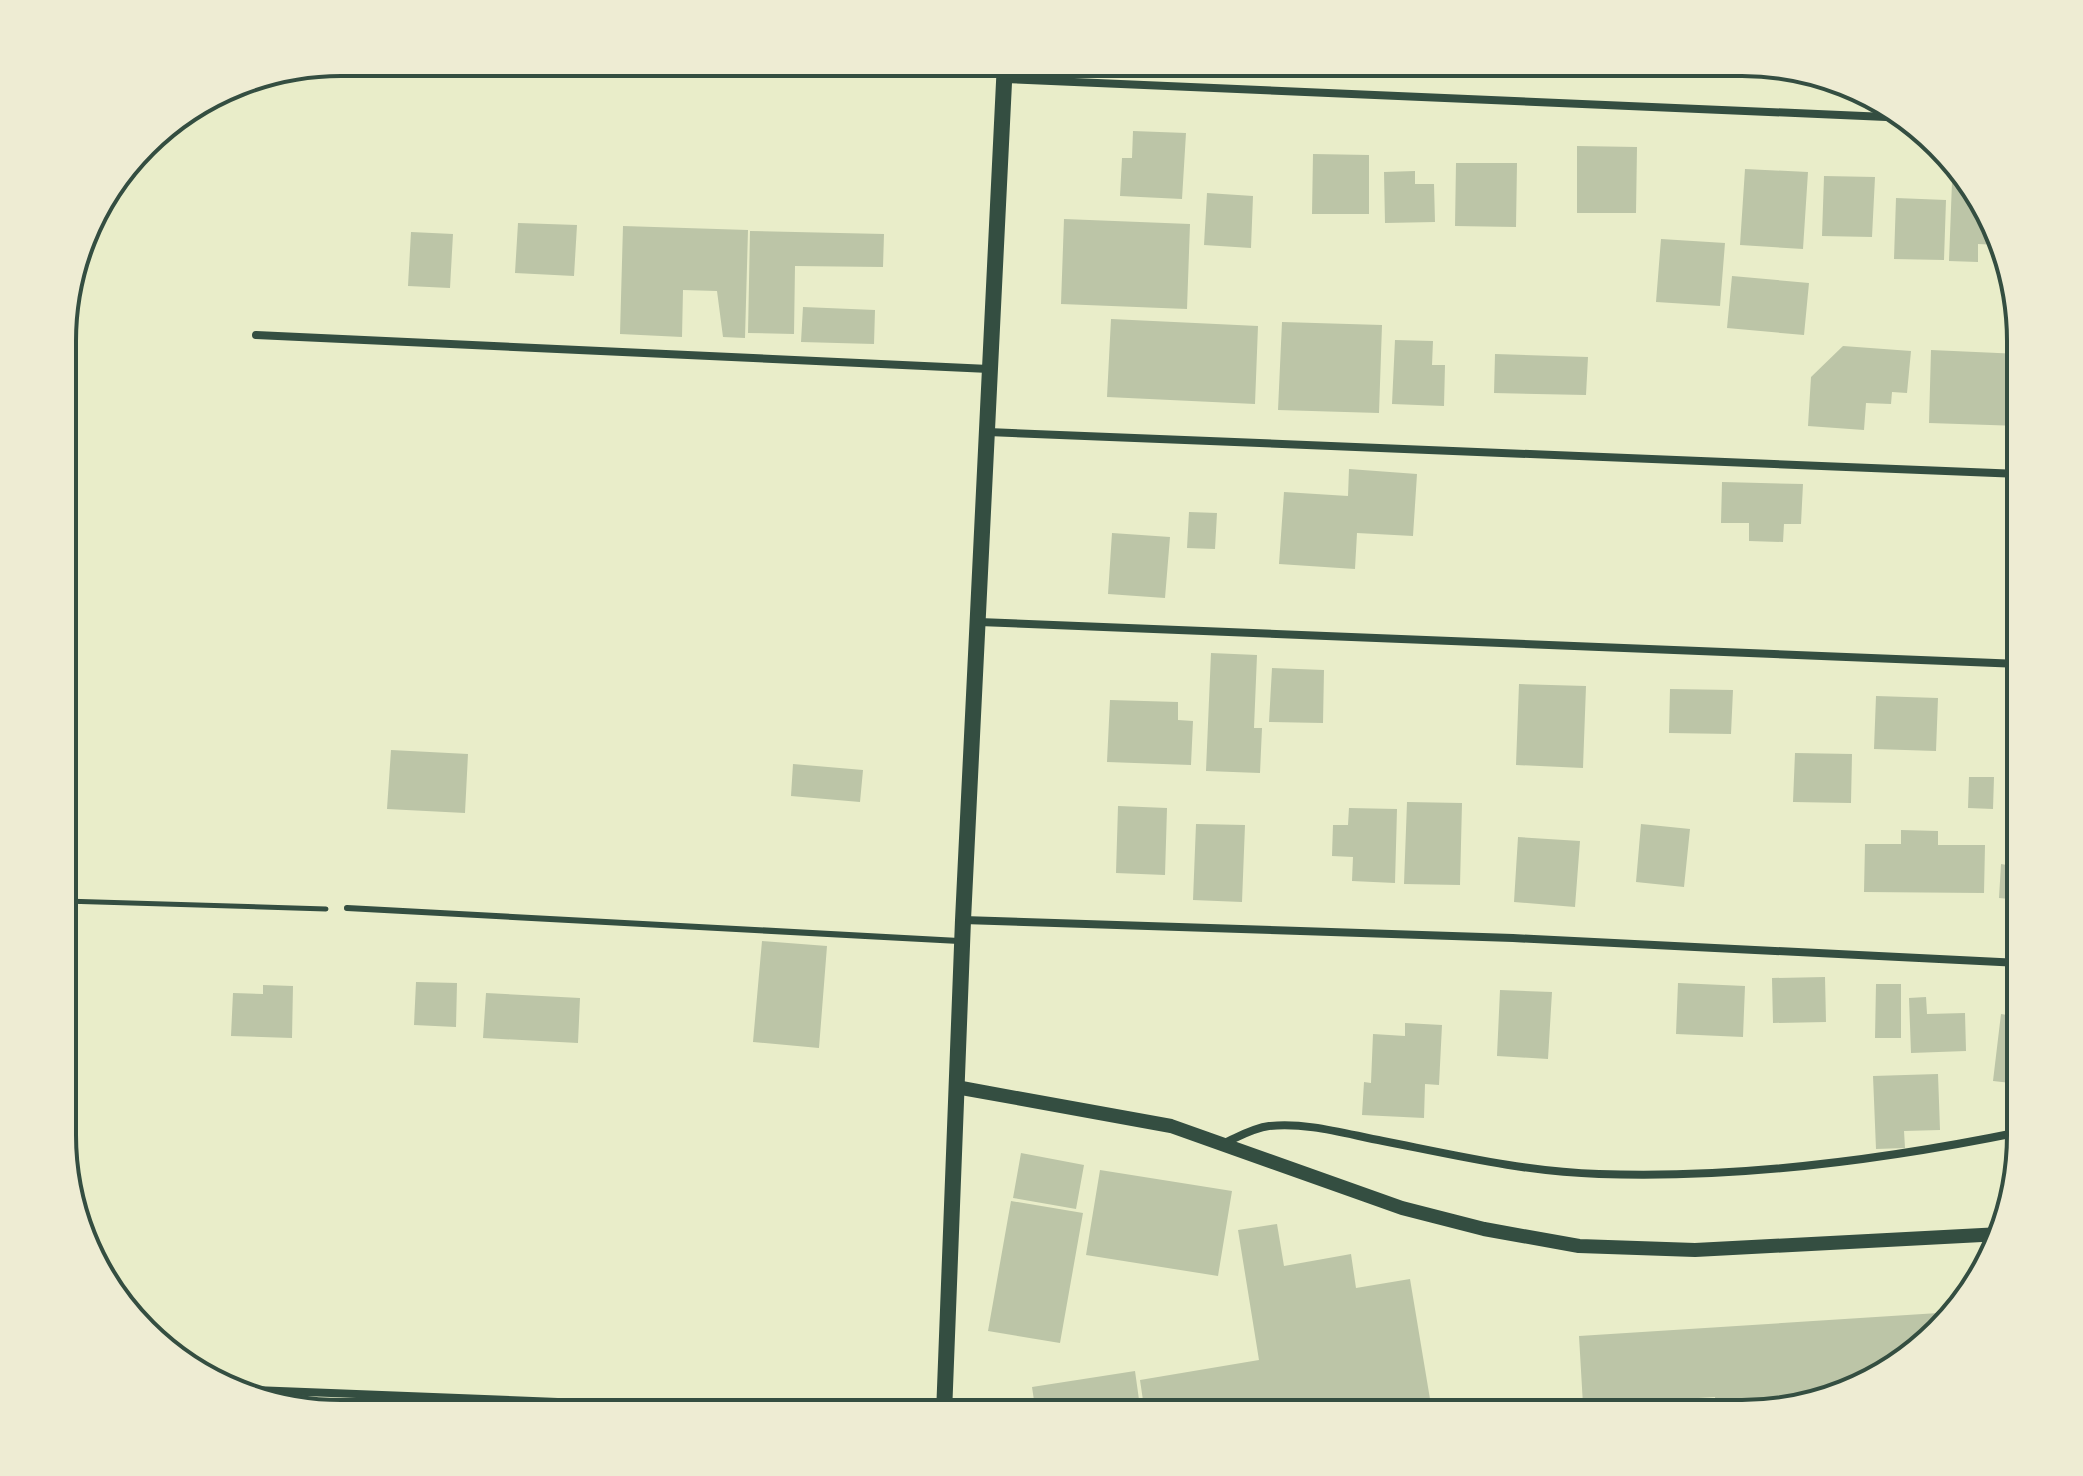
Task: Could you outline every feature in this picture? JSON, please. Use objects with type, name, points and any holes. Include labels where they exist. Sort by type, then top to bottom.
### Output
[{"type":"main road","points":[[945,1399],[963,920],[1005,76]]},
{"type":"street","points":[[1112,77],[1883,117]]},
{"type":"street","points":[[256,335],[989,369]]},
{"type":"street","points":[[988,432],[2006,473]]},
{"type":"street","points":[[979,622],[2006,663]]},
{"type":"street","points":[[963,920],[1513,938],[2006,962]]},
{"type":"street","points":[[956,1087],[1105,1111],[1171,1126],[1402,1208],[1484,1229],[1579,1246],[1695,1250],[1986,1238]]},
{"type":"street","points":[[1223,1144],[1257,1128],[1307,1126],[1566,1173],[1651,1175],[1724,1172],[1903,1154],[2006,1135]]},
{"type":"street","points":[[273,1391],[485,1399]]},
{"type":"lane","points":[[347,908],[963,941]]},
{"type":"path","points":[[77,901],[347,908]]},
{"type":"building","points":[[1133,131],[1186,133],[1182,199],[1120,196],[1122,158],[1132,158]]},
{"type":"building","points":[[1577,146],[1637,147],[1636,213],[1577,213]]},
{"type":"building","points":[[1313,154],[1369,155],[1369,214],[1312,214]]},
{"type":"building","points":[[1456,163],[1517,163],[1516,227],[1455,226]]},
{"type":"building","points":[[1745,169],[1808,172],[1803,249],[1740,245]]},
{"type":"building","points":[[1415,171],[1415,184],[1434,184],[1435,222],[1385,223],[1384,172]]},
{"type":"building","points":[[1824,176],[1875,177],[1872,237],[1822,236]]},
{"type":"building","points":[[1952,182],[1980,224],[1989,245],[1978,244],[1978,262],[1949,261]]},
{"type":"building","points":[[1207,193],[1253,196],[1251,248],[1204,245]]},
{"type":"building","points":[[1896,198],[1946,200],[1944,260],[1894,259]]},
{"type":"building","points":[[1064,219],[1190,224],[1187,309],[1061,304]]},
{"type":"building","points":[[518,223],[577,225],[574,276],[515,273]]},
{"type":"building","points":[[623,226],[748,230],[745,338],[723,337],[717,291],[683,290],[682,337],[620,334]]},
{"type":"building","points":[[750,231],[884,234],[883,267],[795,266],[794,334],[748,333]]},
{"type":"building","points":[[411,232],[453,234],[450,288],[408,286]]},
{"type":"building","points":[[1661,239],[1725,243],[1720,306],[1656,302]]},
{"type":"building","points":[[1732,276],[1809,283],[1804,335],[1727,328]]},
{"type":"building","points":[[803,307],[875,310],[874,344],[801,342]]},
{"type":"building","points":[[1111,319],[1258,326],[1255,404],[1107,397]]},
{"type":"building","points":[[1282,322],[1382,325],[1379,413],[1278,410]]},
{"type":"building","points":[[1395,340],[1433,341],[1432,365],[1445,365],[1444,406],[1392,404]]},
{"type":"building","points":[[1843,346],[1911,351],[1907,393],[1892,392],[1891,404],[1866,403],[1864,430],[1808,426],[1811,377]]},
{"type":"building","points":[[1931,350],[2006,353],[2006,426],[1929,423]]},
{"type":"building","points":[[1495,354],[1588,357],[1586,395],[1494,393]]},
{"type":"building","points":[[1349,469],[1417,474],[1413,536],[1357,533],[1355,569],[1279,564],[1284,492],[1348,496]]},
{"type":"building","points":[[1722,482],[1803,484],[1801,524],[1784,524],[1783,542],[1749,541],[1749,523],[1721,523]]},
{"type":"building","points":[[1189,512],[1217,513],[1215,549],[1187,548]]},
{"type":"building","points":[[1112,533],[1170,537],[1165,598],[1108,594]]},
{"type":"building","points":[[1211,653],[1257,655],[1254,728],[1262,728],[1260,773],[1206,771]]},
{"type":"building","points":[[1272,668],[1324,670],[1323,723],[1269,722]]},
{"type":"building","points":[[1519,684],[1586,686],[1583,768],[1516,765]]},
{"type":"building","points":[[1670,689],[1733,690],[1731,734],[1669,733]]},
{"type":"building","points":[[1876,696],[1938,698],[1936,751],[1874,749]]},
{"type":"building","points":[[1110,700],[1178,702],[1178,720],[1193,721],[1191,765],[1107,762]]},
{"type":"building","points":[[391,750],[468,754],[465,813],[387,809]]},
{"type":"building","points":[[1795,753],[1852,754],[1851,803],[1793,802]]},
{"type":"building","points":[[793,764],[863,770],[860,802],[791,796]]},
{"type":"building","points":[[1969,777],[1994,777],[1993,809],[1968,808]]},
{"type":"building","points":[[1407,802],[1462,803],[1460,885],[1404,884]]},
{"type":"building","points":[[1118,806],[1167,808],[1165,875],[1116,873]]},
{"type":"building","points":[[1349,808],[1397,809],[1395,883],[1352,881],[1353,857],[1332,856],[1333,825],[1348,825]]},
{"type":"building","points":[[1196,824],[1245,825],[1242,902],[1193,900]]},
{"type":"building","points":[[1641,824],[1690,829],[1684,887],[1636,882]]},
{"type":"building","points":[[1901,830],[1938,831],[1938,845],[1985,845],[1984,893],[1864,892],[1865,844],[1901,844]]},
{"type":"building","points":[[1518,837],[1580,841],[1575,907],[1514,902]]},
{"type":"building","points":[[2001,864],[2006,865],[2006,899],[1999,898]]},
{"type":"building","points":[[762,941],[827,946],[819,1048],[753,1042]]},
{"type":"building","points":[[1825,977],[1826,1022],[1773,1023],[1772,978]]},
{"type":"building","points":[[416,982],[457,983],[456,1027],[414,1025]]},
{"type":"building","points":[[1678,983],[1745,986],[1743,1037],[1676,1034]]},
{"type":"building","points":[[1876,984],[1901,984],[1901,1038],[1875,1038]]},
{"type":"building","points":[[263,985],[293,986],[292,1038],[231,1036],[233,993],[263,994]]},
{"type":"building","points":[[1500,990],[1552,992],[1548,1059],[1497,1056]]},
{"type":"building","points":[[486,993],[580,998],[578,1043],[483,1038]]},
{"type":"building","points":[[1926,997],[1927,1014],[1965,1013],[1966,1051],[1911,1053],[1909,998]]},
{"type":"building","points":[[2001,1014],[2006,1015],[2006,1082],[1993,1081]]},
{"type":"building","points":[[1405,1023],[1442,1025],[1439,1085],[1425,1084],[1424,1118],[1362,1115],[1364,1082],[1371,1083],[1373,1034],[1405,1036]]},
{"type":"building","points":[[1938,1074],[1940,1130],[1904,1131],[1905,1148],[1876,1149],[1873,1076]]},
{"type":"building","points":[[1021,1153],[1084,1165],[1076,1209],[1013,1198]]},
{"type":"building","points":[[1100,1170],[1232,1191],[1218,1276],[1086,1255]]},
{"type":"building","points":[[1011,1201],[1083,1213],[1060,1343],[988,1331]]},
{"type":"building","points":[[1277,1224],[1284,1266],[1351,1254],[1356,1288],[1410,1279],[1430,1400],[1143,1400],[1140,1380],[1259,1360],[1238,1230]]},
{"type":"building","points":[[1937,1313],[1917,1334],[1859,1373],[1811,1391],[1777,1398],[1583,1400],[1579,1336]]},
{"type":"building","points":[[1135,1371],[1139,1400],[1034,1400],[1032,1387]]}]
